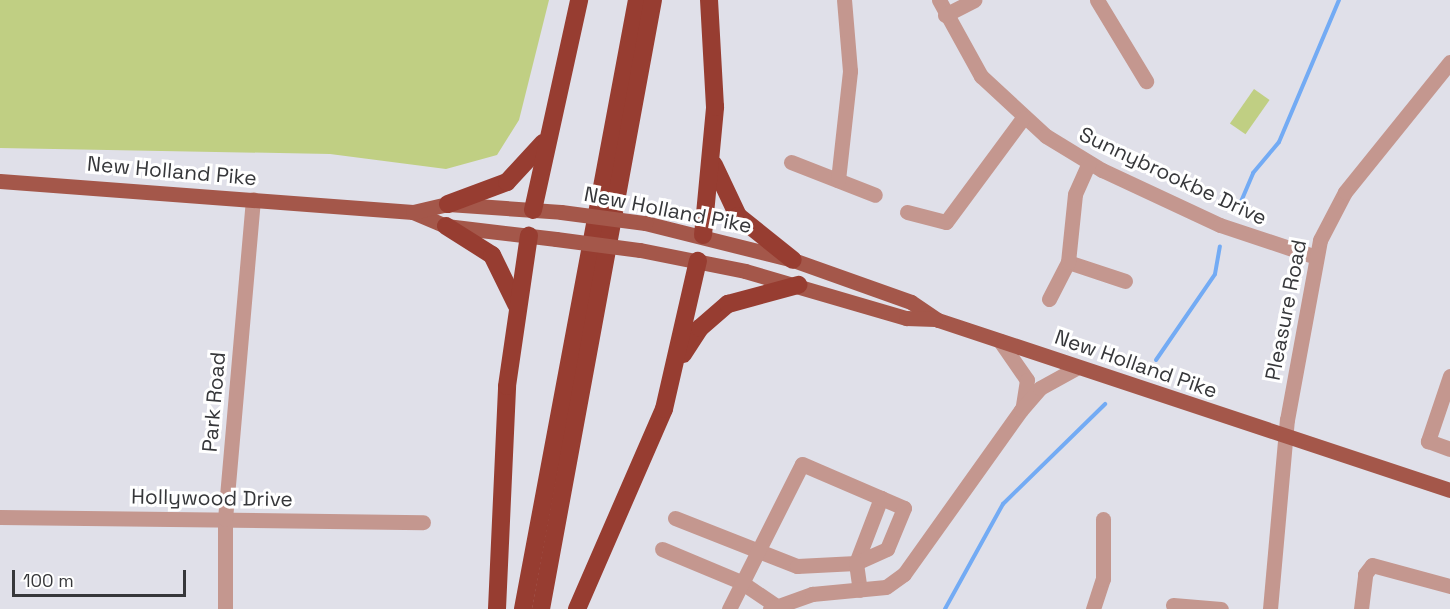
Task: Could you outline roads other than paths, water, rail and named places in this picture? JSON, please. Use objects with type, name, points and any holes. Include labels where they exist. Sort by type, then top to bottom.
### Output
[{"type":"highway","points":[[533,210],[579,0]]},
{"type":"highway","points":[[523,609],[637,0]]},
{"type":"highway","points":[[541,609],[653,0]]},
{"type":"highway","points":[[703,235],[712,156],[709,0]]},
{"type":"highway","points":[[448,204],[507,182],[548,136]]},
{"type":"highway","points":[[712,156],[738,216],[793,260]]},
{"type":"highway","points":[[446,226],[492,255],[507,277],[518,311]]},
{"type":"highway","points":[[497,609],[507,386],[529,236]]},
{"type":"highway","points":[[577,609],[657,427],[677,366],[698,261]]},
{"type":"highway","points":[[677,366],[696,333],[718,310],[747,295],[798,285]]},
{"type":"main road","name":"New Holland Pike","points":[[0,182],[413,212],[448,204],[561,212],[645,223],[703,235],[793,260],[911,302],[938,320]]},
{"type":"main road","points":[[529,236],[533,210]]},
{"type":"main road","name":"New Holland Pike","points":[[413,212],[446,226],[640,250],[698,261],[798,285],[906,318],[938,320],[1450,490]]},
{"type":"main road","points":[[698,261],[703,235]]},
{"type":"street","points":[[838,180],[850,71],[844,0]]},
{"type":"street","name":"Sunnybrookbe Drive","points":[[939,0],[945,15],[981,76],[1023,118],[1089,163],[1220,225],[1316,257]]},
{"type":"street","points":[[945,15],[974,0]]},
{"type":"street","points":[[1097,0],[1146,81]]},
{"type":"street","name":"Pleasure Road","points":[[1270,609],[1287,437],[1316,257],[1336,204],[1448,68]]},
{"type":"street","points":[[907,212],[946,222],[1023,118]]},
{"type":"street","points":[[791,162],[875,195]]},
{"type":"street","points":[[1049,299],[1068,262],[1074,194],[1089,163]]},
{"type":"street","name":"Park Road","points":[[225,609],[225,519],[253,199]]},
{"type":"street","points":[[1068,262],[1125,281]]},
{"type":"street","points":[[1000,340],[1027,380],[1021,410]]},
{"type":"street","points":[[662,549],[741,582],[772,606],[886,586],[904,574],[1021,410],[1047,382],[1078,367]]},
{"type":"street","points":[[1450,376],[1428,441],[1450,449]]},
{"type":"street","points":[[675,518],[760,554],[797,566],[856,563],[887,549],[904,508],[802,464],[760,554],[741,582],[729,609]]},
{"type":"street","points":[[860,590],[856,563],[881,498]]},
{"type":"street","name":"Hollywood Drive","points":[[0,517],[423,522]]},
{"type":"street","points":[[1093,609],[1103,579],[1102,519]]},
{"type":"street","points":[[1361,609],[1365,574],[1372,565],[1450,586]]},
{"type":"street","points":[[1173,605],[1221,609]]},
{"type":"waterway","points":[[1240,204],[1253,173],[1279,142],[1339,0]]},
{"type":"waterway","points":[[1156,360],[1215,274],[1220,246]]},
{"type":"waterway","points":[[945,609],[1003,504],[1105,404]]}]
